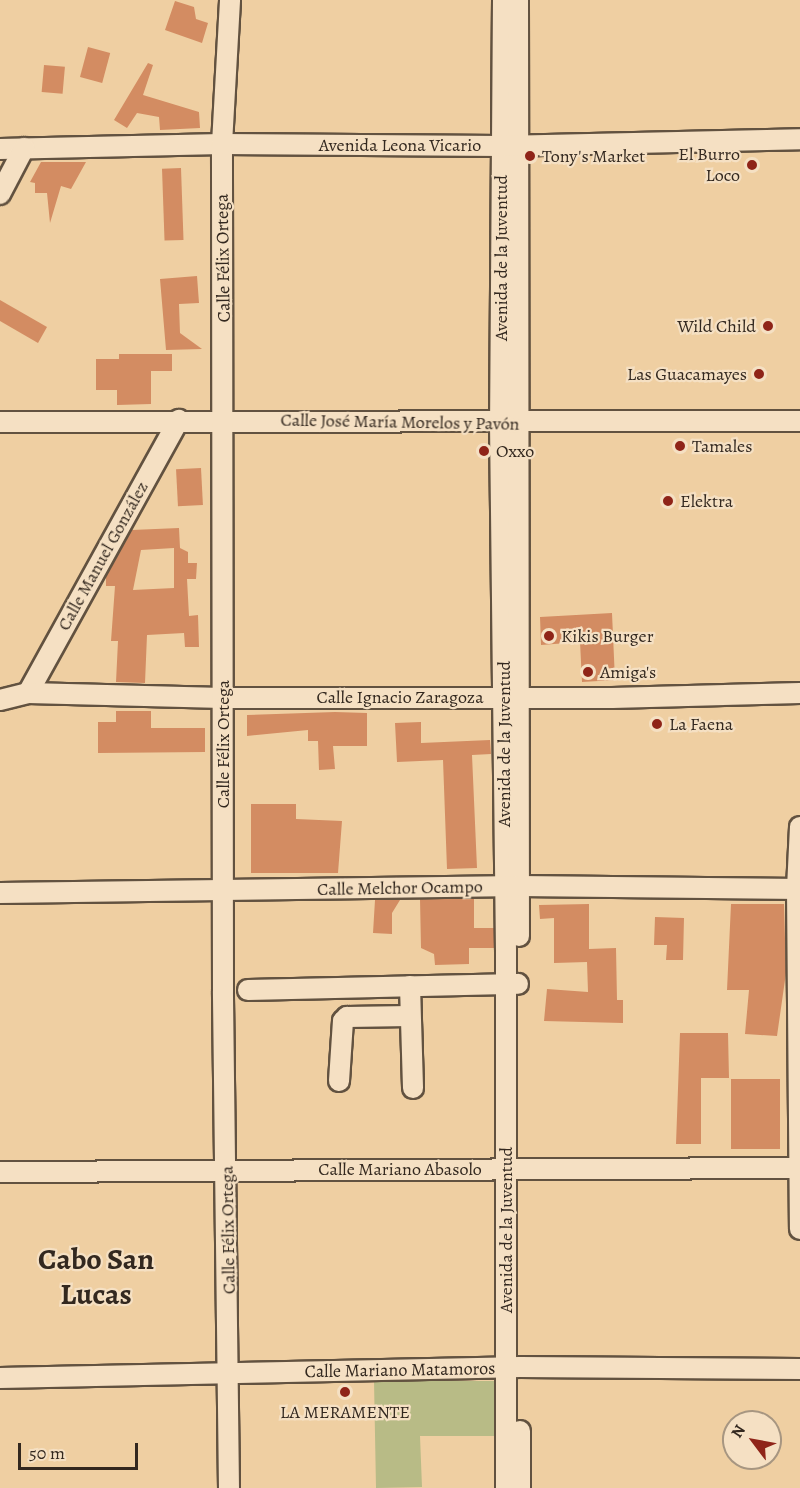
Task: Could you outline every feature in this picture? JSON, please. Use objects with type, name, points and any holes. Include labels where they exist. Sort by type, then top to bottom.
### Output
[{"type":"street","name":"Calle Félix Ortega","points":[[229,1488],[223,891],[225,420],[222,144],[230,0]]},
{"type":"street","name":"Avenida de la Juventud","points":[[503,0],[510,146]]},
{"type":"street","name":"Avenida de la Juventud","points":[[518,0],[510,146],[509,423],[513,1367],[520,1488]]},
{"type":"street","name":"Avenida Leona Vicario","points":[[0,149],[222,144],[510,146],[800,138]]},
{"type":"street","points":[[800,138],[800,150]]},
{"type":"street","points":[[0,194],[24,148]]},
{"type":"street","name":"Calle Manuel González","points":[[28,693],[179,420]]},
{"type":"street","name":"Calle José María Morelos y Pavón","points":[[0,422],[800,421]]},
{"type":"street","name":"Calle Ignacio Zaragoza","points":[[0,700],[28,693],[223,698],[800,693]]},
{"type":"street","points":[[800,827],[798,889],[800,1229]]},
{"type":"street","name":"Calle Melchor Ocampo","points":[[0,893],[512,886],[798,889]]},
{"type":"street","points":[[248,990],[513,984]]},
{"type":"street","points":[[410,986],[413,1088]]},
{"type":"street","points":[[339,1081],[343,1021],[347,1017],[410,1016]]},
{"type":"street","name":"Calle Mariano Abasolo","points":[[0,1172],[799,1168]]},
{"type":"street","name":"Avenida de la Juventud","points":[[506,1488],[513,1367]]},
{"type":"street","name":"Calle Mariano Matamoros","points":[[0,1378],[513,1367],[800,1369]]},
{"type":"green space","points":[[374,1381],[495,1381],[497,1436],[420,1436],[422,1487],[376,1488]]},
{"type":"building","points":[[175,1],[194,7],[196,19],[208,23],[202,43],[165,30]]},
{"type":"building","points":[[88,47],[110,53],[102,83],[80,77]]},
{"type":"building","points":[[148,63],[153,65],[143,95],[199,112],[200,128],[160,130],[159,117],[137,113],[127,128],[114,120]]},
{"type":"building","points":[[44,65],[65,67],[63,94],[42,92]]},
{"type":"building","points":[[41,162],[86,162],[71,189],[61,186],[50,223],[47,193],[35,193],[35,183],[30,182]]},
{"type":"building","points":[[181,168],[184,240],[165,241],[162,169]]},
{"type":"building","points":[[197,276],[199,303],[179,304],[180,333],[202,349],[166,350],[160,279]]},
{"type":"building","points":[[0,300],[47,327],[38,343],[0,321]]},
{"type":"building","points":[[119,354],[172,354],[172,371],[151,371],[151,404],[117,405],[117,390],[96,390],[96,359],[119,359]]},
{"type":"building","points":[[201,468],[203,505],[178,506],[176,469]]},
{"type":"building","points":[[179,528],[180,548],[188,552],[188,563],[197,563],[196,579],[187,579],[189,616],[198,615],[199,647],[185,647],[184,633],[147,635],[145,683],[116,682],[118,641],[111,641],[115,586],[106,586],[106,577],[132,530]],"holes":[[[174,548],[174,588],[133,590],[141,550]]]},
{"type":"building","points":[[612,613],[615,680],[582,682],[580,642],[541,645],[540,617]]},
{"type":"building","points":[[116,711],[151,711],[151,728],[205,728],[205,752],[98,753],[98,722],[116,722]]},
{"type":"building","points":[[367,713],[367,746],[333,746],[335,769],[319,770],[318,741],[308,741],[308,730],[247,736],[247,715]]},
{"type":"building","points":[[421,722],[421,743],[490,740],[491,754],[472,755],[477,868],[447,869],[443,760],[397,762],[395,723]]},
{"type":"building","points":[[251,804],[296,804],[296,819],[342,821],[338,873],[251,873]]},
{"type":"building","points":[[420,899],[474,899],[474,928],[494,928],[494,948],[469,948],[469,964],[435,965],[434,954],[421,948]]},
{"type":"building","points":[[375,900],[400,900],[392,913],[392,934],[373,933]]},
{"type":"building","points":[[589,904],[589,949],[616,948],[617,1000],[623,1000],[623,1023],[544,1021],[547,989],[588,992],[587,962],[554,963],[554,918],[540,919],[539,905]]},
{"type":"building","points":[[731,904],[784,904],[786,973],[777,1036],[745,1034],[749,990],[727,990]]},
{"type":"building","points":[[655,917],[684,918],[683,960],[666,960],[667,945],[654,945]]},
{"type":"building","points":[[680,1033],[728,1033],[729,1078],[701,1078],[701,1144],[676,1144]]},
{"type":"building","points":[[731,1079],[780,1079],[780,1149],[731,1149]]},
{"type":"place","name":"Tony's Market","points":[[530,156]]},
{"type":"place","name":"El Burro Loco","points":[[752,165]]},
{"type":"place","name":"Wild Child","points":[[768,326]]},
{"type":"place","name":"Las Guacamayes","points":[[759,374]]},
{"type":"place","name":"Tamales","points":[[680,446]]},
{"type":"place","name":"Oxxo","points":[[484,451]]},
{"type":"place","name":"Elektra","points":[[668,501]]},
{"type":"place","name":"Kikis Burger","points":[[549,636]]},
{"type":"place","name":"Amiga's","points":[[588,672]]},
{"type":"place","name":"La Faena","points":[[657,724]]},
{"type":"place","name":"LA MERAMENTE","points":[[345,1392]]},
{"type":"district","name":"Cabo San Lucas","points":[[96,1276]]}]
